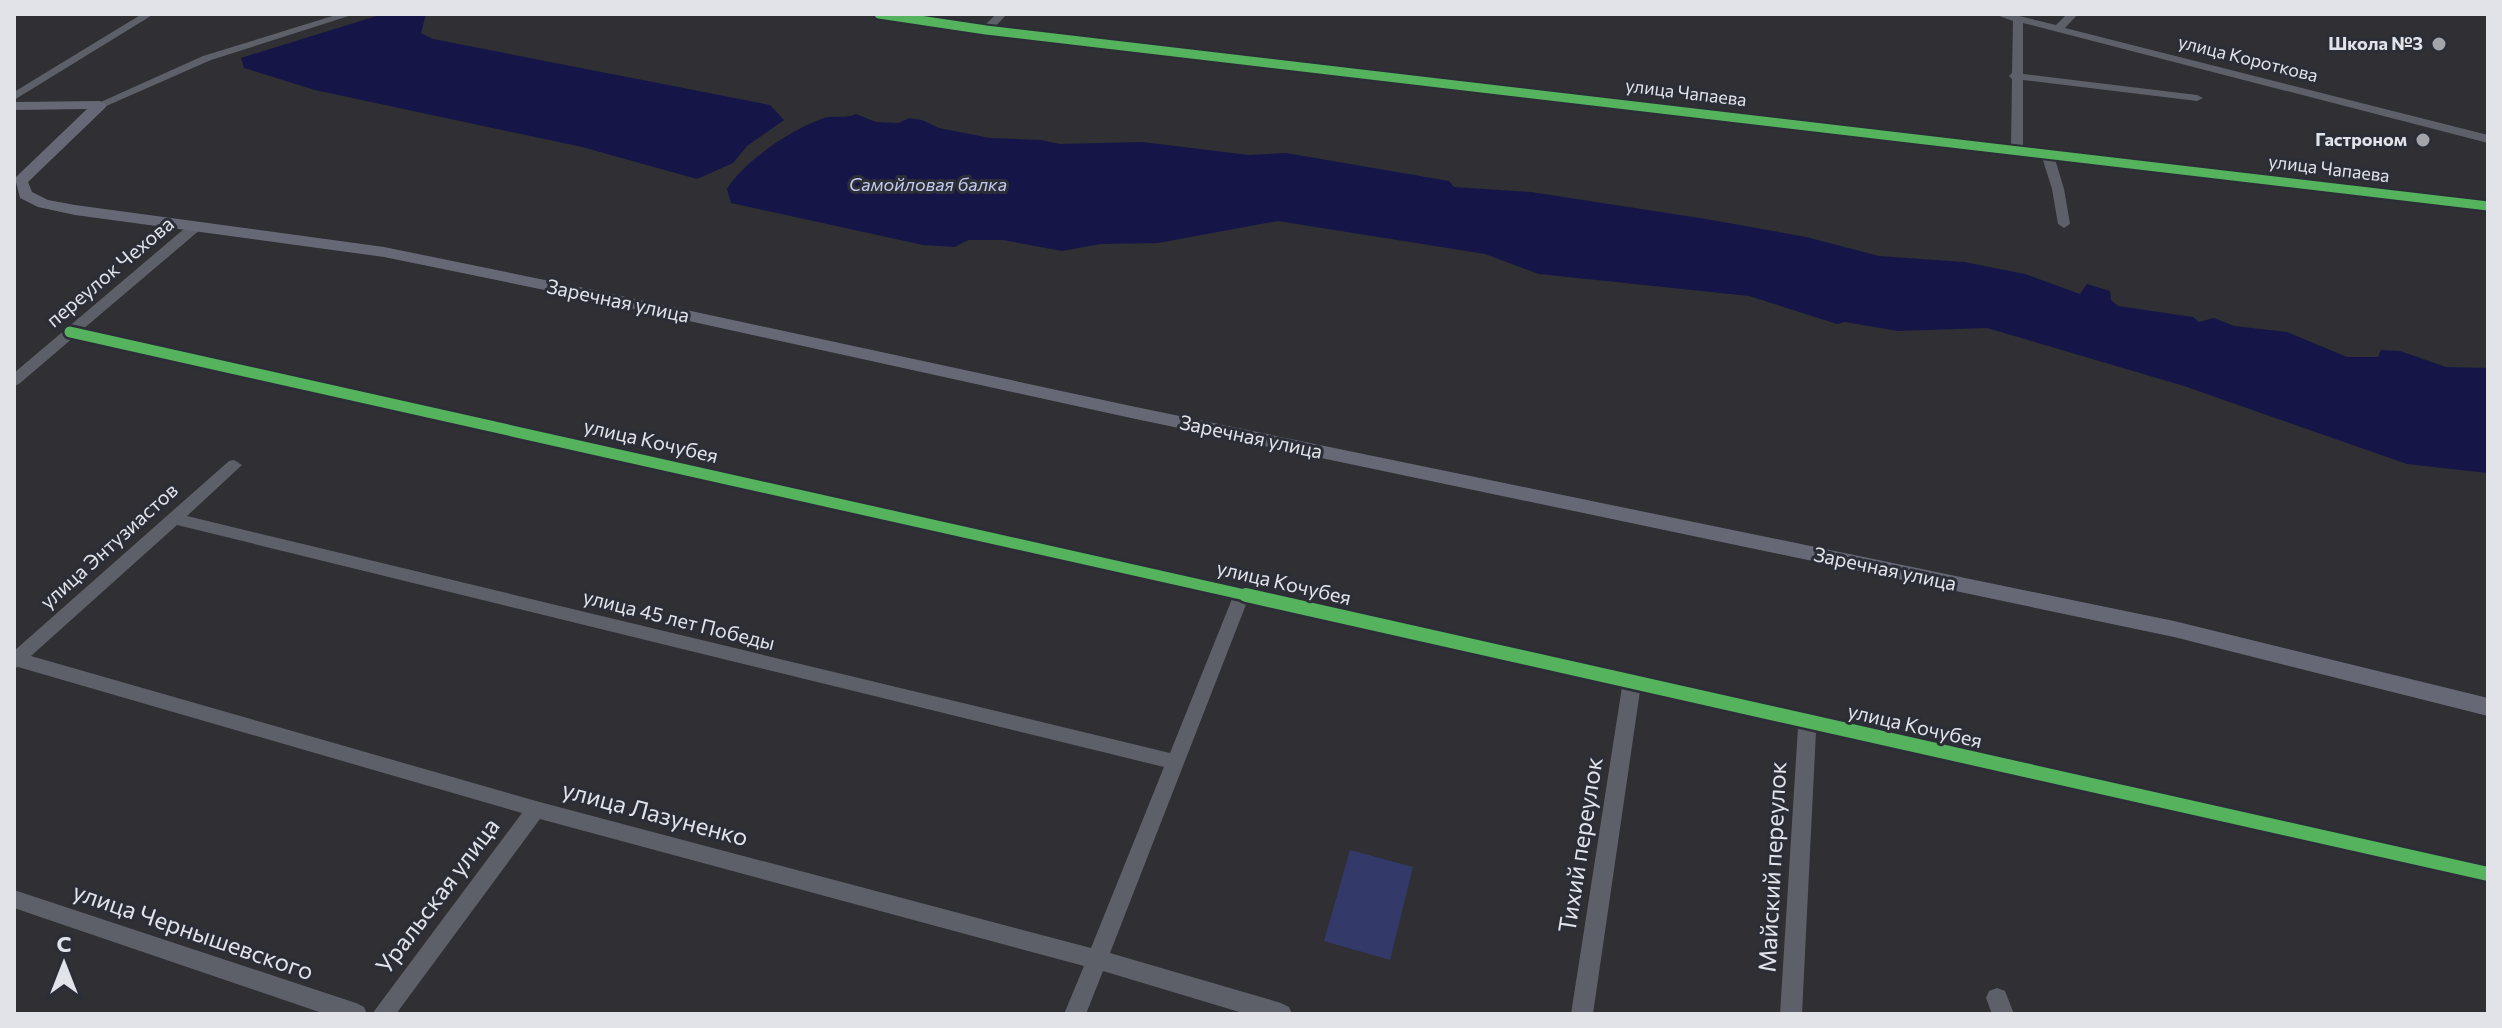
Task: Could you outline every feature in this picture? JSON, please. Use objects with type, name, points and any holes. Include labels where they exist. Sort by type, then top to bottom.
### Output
[{"type":"main road","points":[[14,106],[100,105]]},
{"type":"main road","points":[[17,184],[100,105]]},
{"type":"main road","name":"Заречная улица","points":[[17,184],[25,195],[44,204],[384,252],[589,294],[1115,409],[2174,629],[2488,707]]},
{"type":"street","points":[[14,97],[149,14]]},
{"type":"street","points":[[100,105],[207,58],[350,14]]},
{"type":"street","name":"улица Чапаева","points":[[879,14],[986,30],[2488,206]]},
{"type":"street","points":[[986,30],[1002,14]]},
{"type":"street","name":"улица Короткова","points":[[1999,14],[2488,139]]},
{"type":"street","points":[[2058,29],[2073,14]]},
{"type":"street","points":[[2017,150],[2015,76],[2018,19]]},
{"type":"street","points":[[2015,76],[2197,98]]},
{"type":"street","points":[[2047,154],[2058,189],[2064,224]]},
{"type":"street","name":"переулок Чехова","points":[[14,381],[196,226]]},
{"type":"street","name":"улица Кочубея","points":[[70,332],[2488,874]]},
{"type":"street","name":"улица Энтузиастов","points":[[15,660],[234,465]]},
{"type":"street","name":"улица 45 лет Победы","points":[[172,518],[1175,762]]},
{"type":"street","points":[[1075,1014],[1242,594]]},
{"type":"street","name":"улица Лазуненко","points":[[15,660],[536,809],[1095,959],[1281,1014]]},
{"type":"street","name":"Тихий переулок","points":[[1582,1014],[1632,683]]},
{"type":"street","name":"Майский переулок","points":[[1791,1014],[1807,723]]},
{"type":"street","name":"Уральская улица","points":[[383,1014],[536,809]]},
{"type":"street","name":"улица Чернышевского","points":[[14,899],[356,1014]]},
{"type":"shaded area","points":[[1350,850],[1413,867],[1390,960],[1324,941]]},
{"type":"water","points":[[383,14],[426,14],[421,33],[433,39],[770,105],[784,120],[747,146],[733,163],[697,179],[582,147],[315,90],[244,68],[241,58]]},
{"type":"water","name":"Самойловая балка","points":[[856,114],[876,122],[899,123],[909,118],[922,120],[939,128],[990,138],[1060,144],[1142,142],[1249,155],[1286,153],[1449,181],[1454,187],[1531,192],[1706,219],[1806,237],[1879,256],[1964,262],[2025,274],[2080,294],[2087,284],[2110,291],[2111,300],[2118,306],[2193,317],[2199,322],[2214,318],[2234,326],[2287,332],[2347,357],[2378,357],[2381,350],[2400,351],[2446,367],[2488,368],[2488,473],[2407,464],[2184,386],[1987,328],[1898,331],[1845,322],[1837,324],[1749,296],[1539,274],[1485,254],[1278,221],[1158,243],[1100,244],[1062,251],[1003,240],[968,240],[955,247],[923,245],[731,203],[727,189],[745,168],[770,147],[824,118]]},
{"type":"cycle path","points":[[879,14],[986,30],[2488,206]]},
{"type":"cycle path","points":[[70,332],[2488,874]]},
{"type":"place","name":"Школа №3","points":[[2439,44]]},
{"type":"place","name":"Гастроном","points":[[2423,140]]}]
